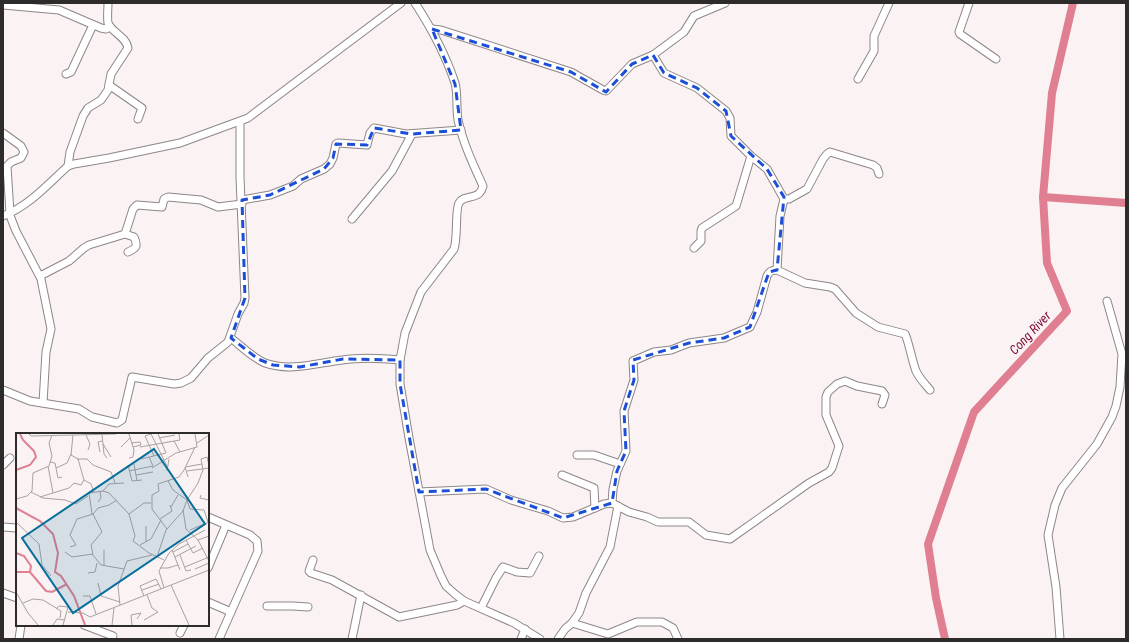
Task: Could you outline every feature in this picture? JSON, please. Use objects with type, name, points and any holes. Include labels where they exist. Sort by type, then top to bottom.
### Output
[{"type":"street","points":[[68,166],[70,152],[82,116],[88,108],[102,100],[108,90],[111,74],[128,48],[126,41],[110,27],[108,19],[108,3]]},
{"type":"street","points":[[7,214],[28,202],[68,166],[180,143],[240,122],[255,114],[401,3]]},
{"type":"street","points":[[415,3],[432,29],[442,49],[455,84],[458,117],[461,130],[468,153],[483,186],[482,190],[476,196],[462,200],[458,205],[456,243],[454,249],[421,292],[405,334],[400,360],[400,384],[430,550],[446,586],[455,594],[464,601],[514,623],[540,639]]},
{"type":"street","points":[[432,29],[441,30],[571,72],[606,91],[632,64],[653,55],[684,32],[694,16],[725,3]]},
{"type":"street","points":[[858,79],[874,51],[874,36],[889,3]]},
{"type":"street","points":[[969,3],[959,32],[996,58]]},
{"type":"street","points":[[3,5],[59,10],[103,29],[110,27]]},
{"type":"street","points":[[66,74],[71,72],[93,25]]},
{"type":"street","points":[[653,55],[664,73],[697,88],[726,111],[730,118],[731,136],[751,156],[767,169],[784,199],[780,216],[777,270]]},
{"type":"street","points":[[109,85],[142,108],[138,119]]},
{"type":"street","points":[[3,390],[43,403],[79,409],[92,417],[117,423],[122,420],[132,377],[174,384],[187,381],[199,370],[208,358],[228,342],[245,298],[240,177],[240,122]]},
{"type":"street","points":[[125,234],[135,206],[162,207],[164,199],[168,197],[201,200],[218,207],[270,195],[293,186],[301,179],[324,169],[330,164],[333,158],[336,144],[367,145],[370,133],[374,128],[412,134],[461,130]]},
{"type":"street","points":[[3,133],[21,146],[24,152],[21,158],[10,162],[7,166],[7,214],[40,276],[51,329],[46,352],[43,403]]},
{"type":"street","points":[[352,219],[392,171],[412,134]]},
{"type":"street","points":[[784,199],[789,199],[807,189],[823,159],[830,152],[873,165],[877,168],[879,174]]},
{"type":"street","points":[[694,248],[701,241],[702,228],[736,206],[751,156]]},
{"type":"street","points":[[40,276],[69,261],[89,245],[125,234],[134,237],[137,246],[128,252]]},
{"type":"street","points":[[558,639],[579,613],[586,593],[610,547],[615,505],[613,489],[620,464],[626,451],[624,411],[634,380],[633,361],[654,352],[668,351],[689,343],[724,338],[750,327],[757,312],[768,274],[773,270],[777,270],[805,283],[835,289],[856,313],[882,329],[905,334],[917,374],[930,390]]},
{"type":"street","points":[[1060,639],[1056,586],[1048,535],[1055,505],[1062,488],[1097,444],[1112,417],[1116,406],[1120,387],[1122,354],[1107,301]]},
{"type":"street","points":[[230,338],[258,359],[273,365],[300,367],[343,359],[379,358],[400,360]]},
{"type":"street","points":[[419,492],[486,490],[511,500],[548,511],[563,518],[573,517],[608,503],[658,522],[689,522],[706,535],[730,539],[809,483],[829,472],[832,468],[839,446],[828,420],[826,397],[828,392],[837,384],[845,381],[857,386],[882,391],[885,395],[882,404]]},
{"type":"street","points":[[577,456],[594,455],[620,464]]},
{"type":"street","points":[[3,465],[10,458]]},
{"type":"street","points":[[562,475],[594,488],[595,508]]},
{"type":"street","points":[[209,517],[250,535],[257,541],[258,551],[219,639]]},
{"type":"street","points":[[209,563],[226,524]]},
{"type":"street","points":[[3,527],[16,528]]},
{"type":"street","points":[[481,608],[503,567],[514,571],[530,573],[539,556]]},
{"type":"street","points":[[313,560],[309,571],[311,573],[332,580],[399,617],[457,605],[464,601]]},
{"type":"street","points":[[3,593],[16,598]]},
{"type":"street","points":[[352,639],[361,595]]},
{"type":"street","points":[[209,602],[231,612]]},
{"type":"street","points":[[267,606],[308,607]]},
{"type":"street","points":[[572,623],[608,634],[637,622],[662,622],[673,628],[678,639]]},
{"type":"street","points":[[19,639],[20,626]]},
{"type":"street","points":[[87,626],[113,636]]},
{"type":"street","points":[[180,633],[184,626]]},
{"type":"street","points":[[521,639],[525,630]]},
{"type":"highlighted area","points":[[432,29],[571,72],[606,92],[632,64],[653,55],[664,73],[697,88],[726,111],[731,136],[767,169],[784,197],[777,270],[769,272],[750,327],[724,338],[689,343],[633,360],[634,380],[624,411],[626,451],[617,471],[612,503],[563,518],[486,489],[419,492],[400,384],[400,360],[343,359],[300,367],[273,365],[258,359],[231,338],[245,298],[242,200],[270,195],[324,169],[333,158],[336,144],[367,145],[374,128],[412,134],[461,130],[455,84]]},
{"type":"waterway","name":"Cong River","points":[[945,639],[936,598],[928,544],[974,412],[1067,311],[1047,263],[1043,197],[1052,93],[1073,3]]},
{"type":"waterway","points":[[1043,197],[1126,203]]}]
